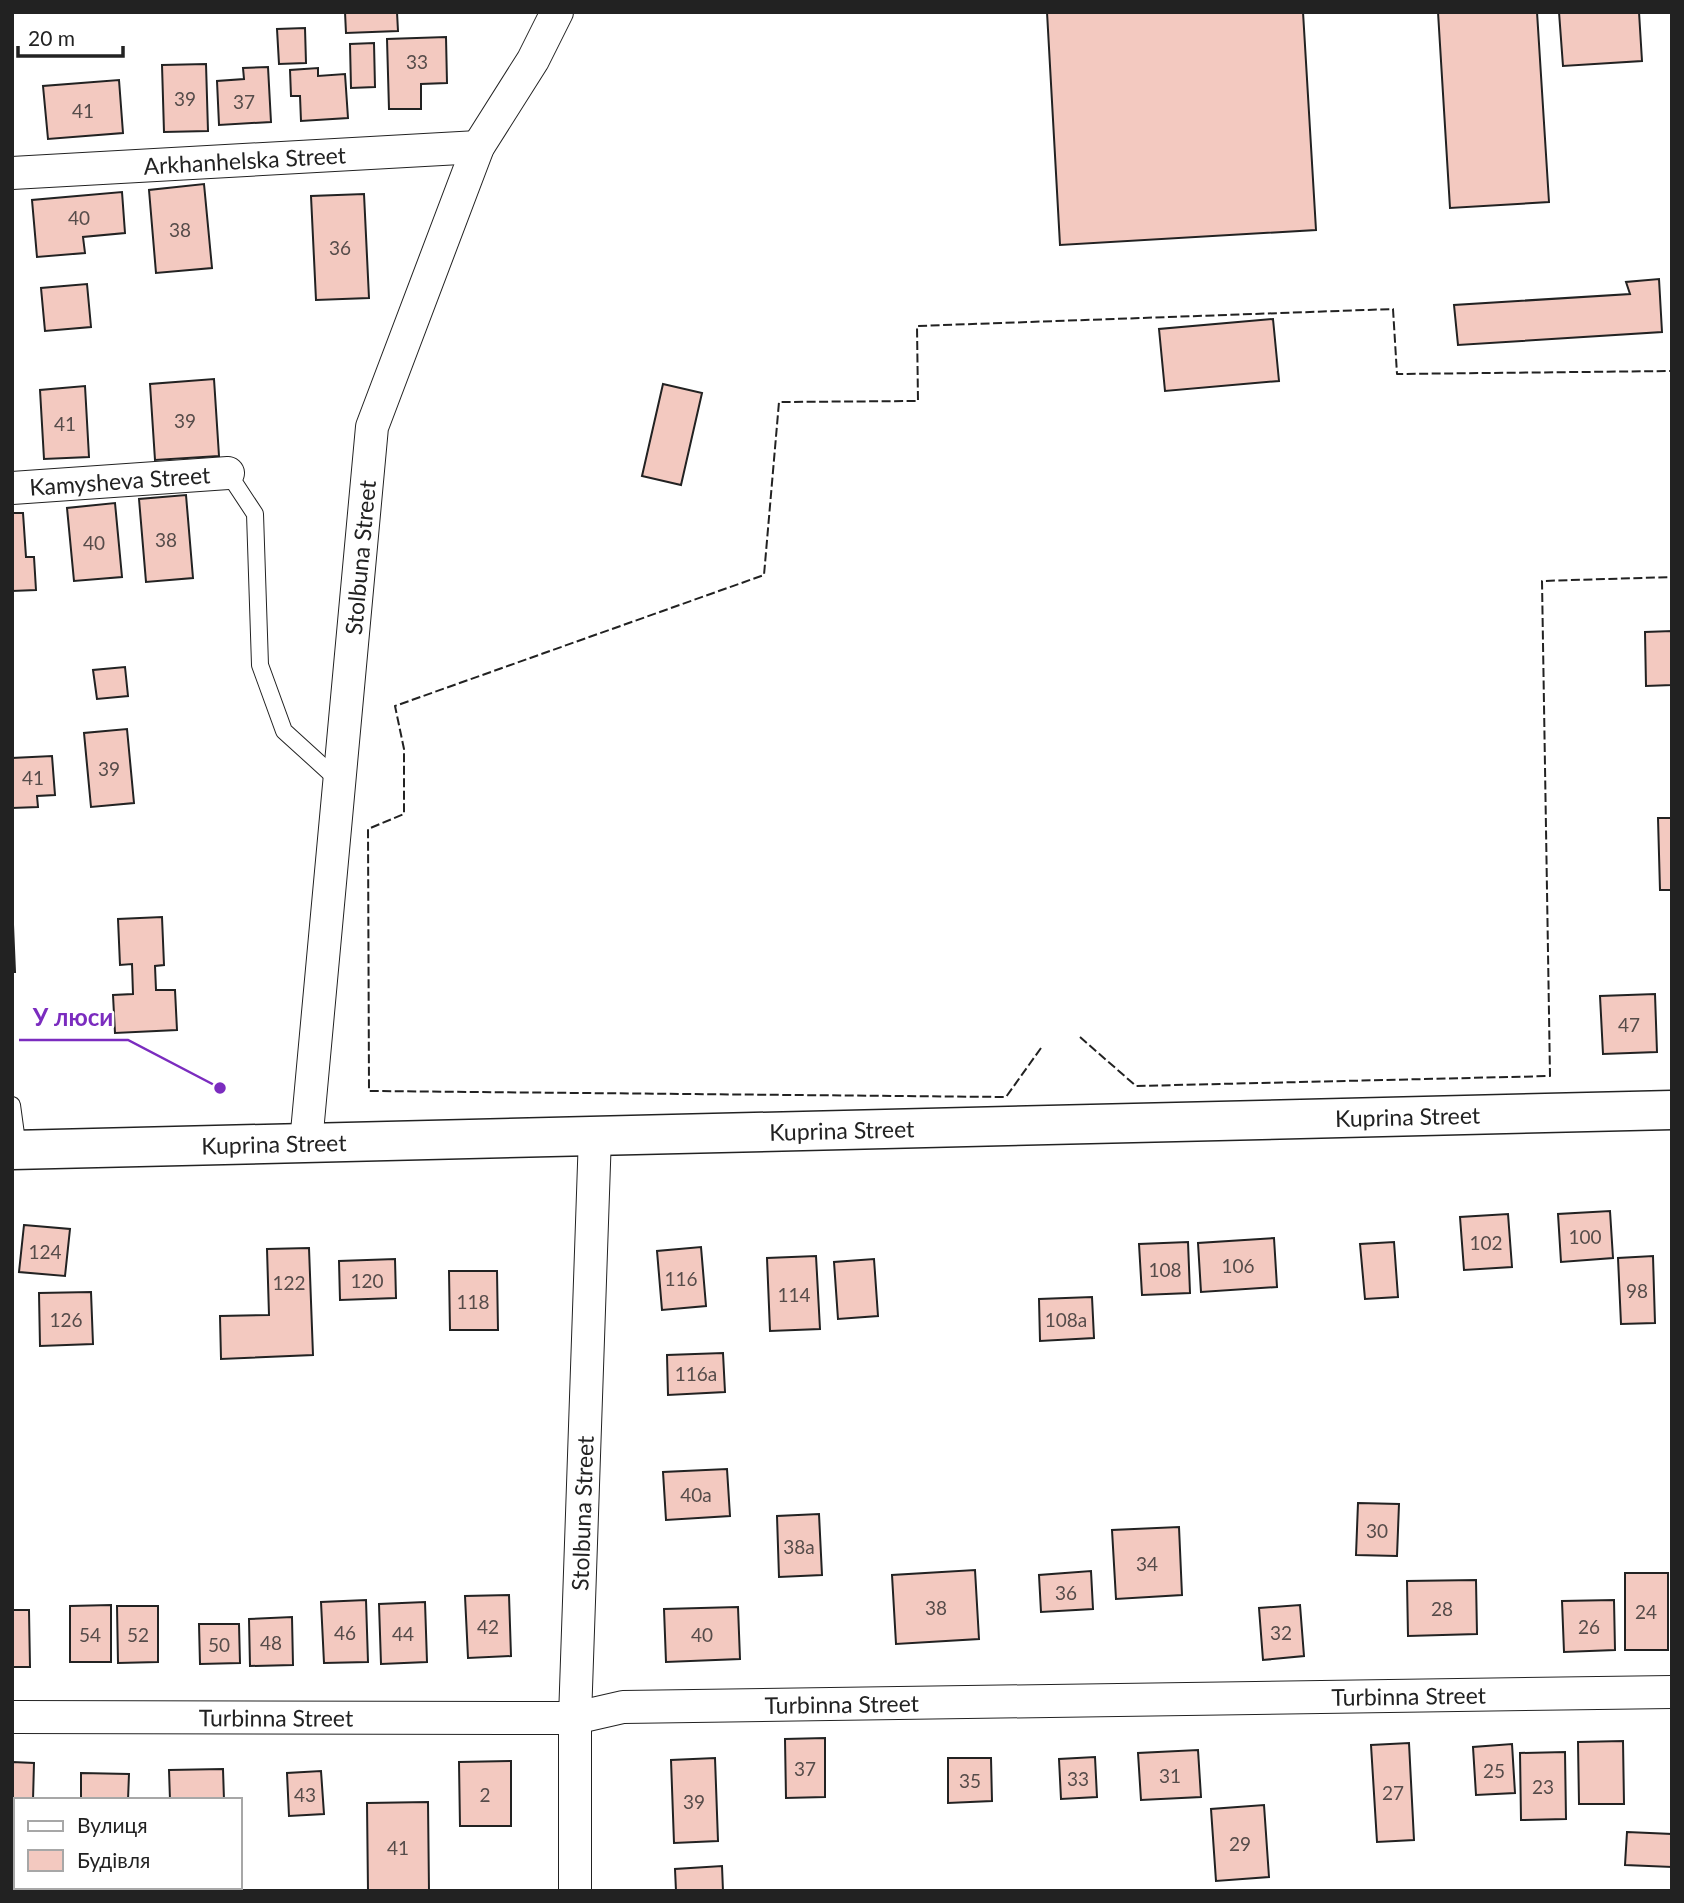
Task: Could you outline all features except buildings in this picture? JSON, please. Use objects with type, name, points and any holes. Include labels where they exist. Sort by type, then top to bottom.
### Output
[{"type":"main road","name":"Kuprina Street","points":[[15,1150],[1672,1110]]},
{"type":"street","name":"Stolbuna Street","points":[[306,1143],[372,427],[478,147],[533,60],[557,12]]},
{"type":"street","name":"Arkhanhelska Street","points":[[12,173],[478,147]]},
{"type":"street","name":"Kamysheva Street","points":[[12,488],[228,473]]},
{"type":"street","name":"Stolbuna Street","points":[[575,1891],[575,1718],[595,1135]]},
{"type":"street","name":"Turbinna Street","points":[[12,1717],[575,1718],[623,1707],[1672,1692]]},
{"type":"lane","points":[[228,473],[255,514],[260,665],[284,731],[339,781]]},
{"type":"lane","points":[[12,1105],[15,1150]]},
{"type":"fence","points":[[1041,1048],[1006,1097],[369,1091],[368,829],[404,814],[404,749],[395,706],[764,575],[779,402],[918,401],[917,326],[1393,309],[1397,374],[1672,371]]},
{"type":"fence","points":[[1080,1037],[1136,1086],[1550,1076],[1542,581],[1672,577]]},
{"type":"place","name":"У люси","points":[[220,1088]]}]
